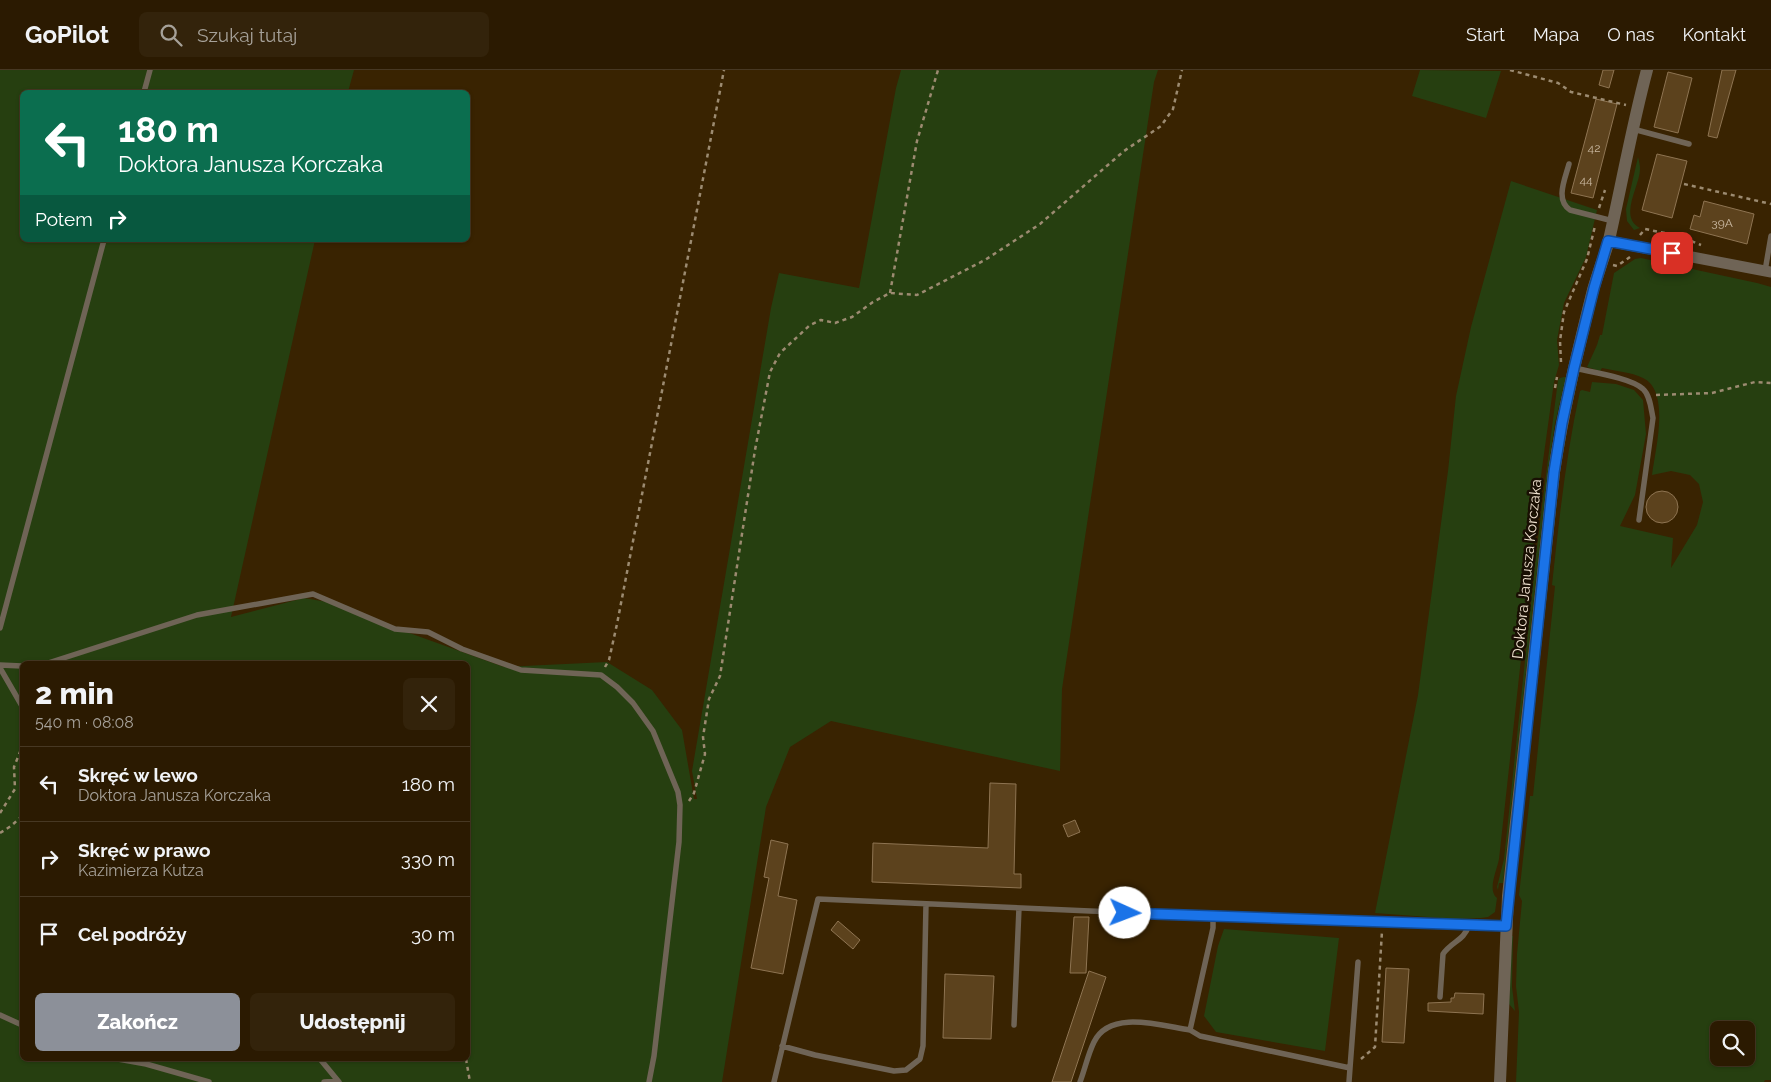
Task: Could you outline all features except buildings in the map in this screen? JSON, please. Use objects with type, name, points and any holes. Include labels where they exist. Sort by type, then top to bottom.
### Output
[{"type":"street","name":"Doktora Janusza Korczaka","points":[[1500,1082],[1506,926],[1551,496],[1562,423],[1574,368],[1613,221],[1628,156],[1632,129],[1647,70]]},
{"type":"street","points":[[1608,241],[1768,271]]},
{"type":"lane","points":[[145,90],[150,70]]},
{"type":"lane","points":[[1632,129],[1689,144]]},
{"type":"lane","points":[[1569,164],[1562,190],[1562,201],[1565,207],[1613,221]]},
{"type":"lane","points":[[1768,271],[1771,236]]},
{"type":"lane","points":[[0,628],[103,242]]},
{"type":"lane","points":[[1574,368],[1631,382],[1644,389],[1650,402],[1653,418],[1639,520]]},
{"type":"lane","points":[[54,661],[197,615],[313,594],[395,629],[428,632],[462,649],[521,670],[601,675],[633,702],[653,731],[678,792],[680,805],[678,852],[654,1056],[649,1082]]},
{"type":"lane","points":[[20,666],[0,667],[20,702]]},
{"type":"lane","points":[[774,1082],[818,899],[1506,926]]},
{"type":"lane","points":[[782,1046],[815,1055],[894,1071],[906,1070],[920,1059],[923,1046],[926,904]]},
{"type":"lane","points":[[1014,1025],[1019,908]]},
{"type":"lane","points":[[1190,1030],[1213,928],[1213,916]]},
{"type":"lane","points":[[1440,997],[1443,954],[1446,949],[1466,934],[1469,925]]},
{"type":"lane","points":[[1349,1082],[1358,962]]},
{"type":"lane","points":[[0,1015],[20,1024]]},
{"type":"lane","points":[[1080,1082],[1095,1040],[1108,1026],[1132,1021],[1190,1030],[1200,1036],[1350,1068]]},
{"type":"lane","points":[[129,1061],[209,1082]]},
{"type":"lane","points":[[322,1061],[338,1081]]},
{"type":"lane","points":[[324,1082],[338,1081]]},
{"type":"path","points":[[601,675],[609,660],[617,624],[724,70]]},
{"type":"path","points":[[890,293],[917,141],[938,70]]},
{"type":"path","points":[[680,805],[688,804],[694,793],[705,754],[703,737],[709,699],[720,676],[739,547],[770,372],[780,354],[810,324],[821,320],[835,323],[852,317],[890,293],[917,295],[985,260],[1040,224],[1124,150],[1161,126],[1172,109],[1182,70]]},
{"type":"path","points":[[1510,70],[1558,83],[1571,92],[1627,106]]},
{"type":"path","points":[[1684,184],[1771,204]]},
{"type":"path","points":[[1588,258],[1601,201]]},
{"type":"path","points":[[1640,233],[1645,229],[1679,236],[1707,247]]},
{"type":"path","points":[[1612,265],[1617,266],[1634,255]]},
{"type":"path","points":[[1647,395],[1712,393],[1755,382],[1771,383]]},
{"type":"path","points":[[0,813],[15,788],[14,767],[20,752]]},
{"type":"path","points":[[0,833],[20,818]]},
{"type":"path","points":[[1350,1068],[1375,1047],[1382,932]]},
{"type":"path","points":[[466,1061],[470,1082]]},
{"type":"green space","points":[[0,70],[354,70],[349,90],[20,90],[20,242],[315,242],[231,617],[304,598],[345,605],[401,630],[504,667],[607,662],[652,690],[682,730],[694,799],[697,799],[692,771],[771,308],[779,273],[859,288],[896,88],[901,70],[1158,70],[1154,82],[1062,689],[1060,771],[831,721],[790,747],[766,807],[722,1082],[0,1082]]},
{"type":"green space","points":[[1420,70],[1501,71],[1486,118],[1412,96]]},
{"type":"green space","points":[[1638,157],[1639,176],[1630,209],[1634,223],[1640,228],[1634,230],[1627,221],[1626,209]]},
{"type":"green space","points":[[1511,181],[1597,210],[1586,257],[1564,303],[1557,340],[1559,365],[1554,382],[1542,468],[1499,859],[1493,885],[1494,894],[1497,898],[1495,912],[1488,917],[1454,919],[1375,913],[1418,695],[1448,471],[1456,396],[1471,327]]},
{"type":"green space","points":[[1641,258],[1771,287],[1771,1080],[1765,1080],[1764,1082],[1516,1082],[1519,1012],[1516,986],[1517,954],[1522,901],[1519,895],[1530,796],[1533,796],[1555,586],[1552,585],[1560,512],[1580,391],[1590,392],[1592,382],[1616,384],[1634,390],[1643,400],[1646,434],[1635,495],[1620,526],[1673,538],[1671,568],[1697,525],[1703,502],[1699,484],[1690,475],[1671,471],[1652,475],[1658,437],[1659,408],[1657,395],[1652,385],[1643,378],[1633,374],[1602,368],[1600,371],[1587,367],[1600,335],[1602,335],[1614,273],[1635,259]]},
{"type":"green space","points":[[1566,377],[1555,423],[1548,470],[1503,883],[1499,883],[1498,890],[1497,887],[1504,859],[1537,547],[1558,380]]},
{"type":"green space","points":[[1224,929],[1339,938],[1325,1051],[1216,1032],[1204,1016],[1218,946]]},
{"type":"green space","points":[[1512,936],[1512,987],[1515,1011],[1509,1004]]},
{"type":"route","points":[[1125,913],[1506,926],[1548,521],[1562,423],[1574,368],[1608,241],[1672,253]]}]
